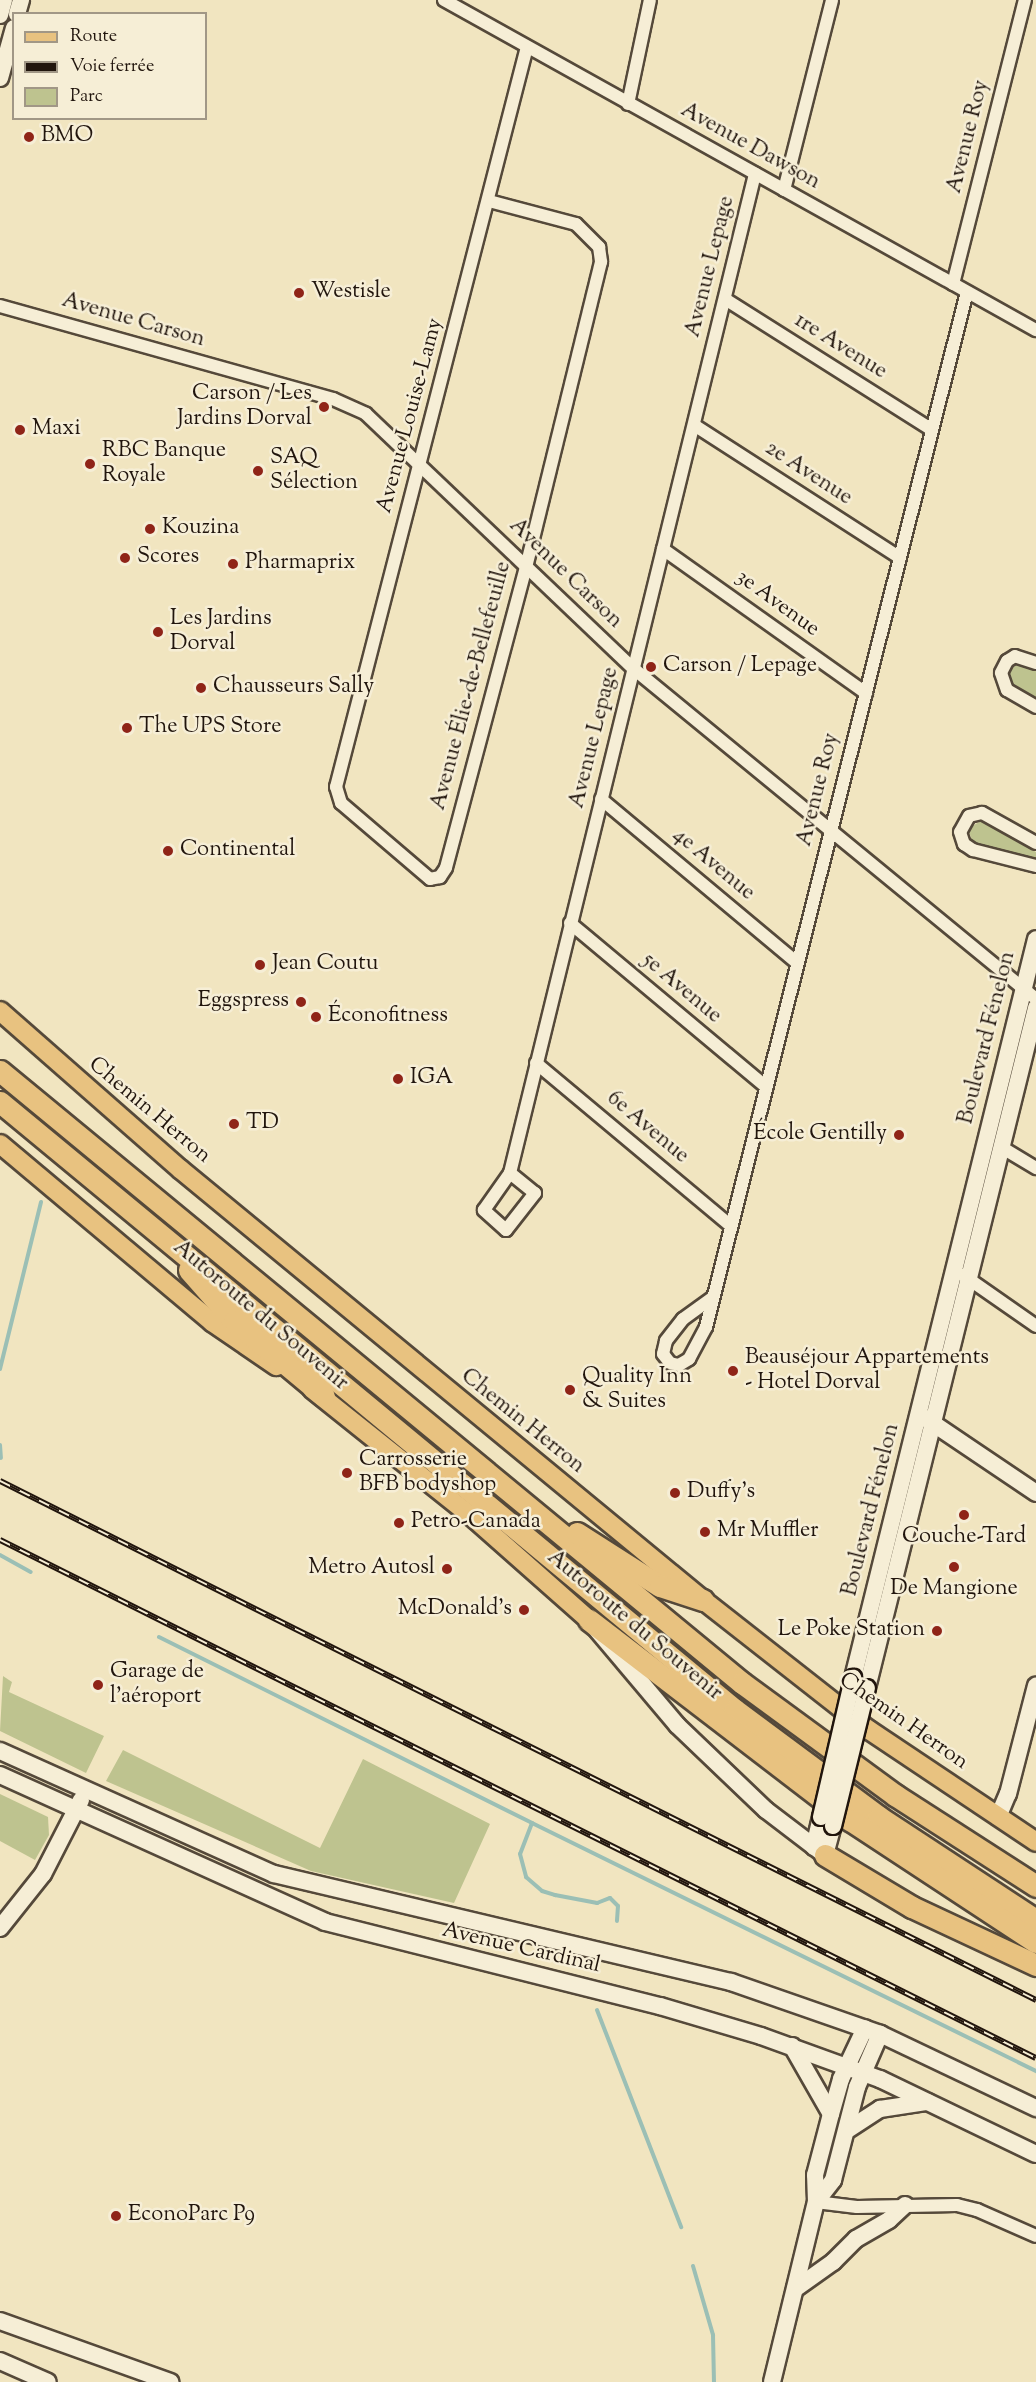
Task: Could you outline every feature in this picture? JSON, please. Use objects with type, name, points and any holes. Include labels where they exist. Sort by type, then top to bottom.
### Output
[{"type":"highway","name":"Autoroute du Souvenir","points":[[0,1071],[793,1721],[922,1813],[1036,1886]]},
{"type":"highway","name":"Autoroute du Souvenir","points":[[0,1102],[136,1212],[726,1703],[861,1804],[1036,1920]]},
{"type":"highway","points":[[136,1212],[234,1321],[324,1396]]},
{"type":"highway","points":[[519,1498],[660,1586],[703,1600]]},
{"type":"highway","points":[[589,1620],[850,1820],[1036,1942]]},
{"type":"highway","points":[[820,1851],[912,1907],[1036,1965]]},
{"type":"main road","name":"Chemin Herron","points":[[0,1011],[189,1176],[703,1600],[869,1730],[1036,1842]]},
{"type":"main road","points":[[0,1144],[212,1322],[324,1396],[517,1554],[589,1620]]},
{"type":"street","points":[[0,15],[4,0]]},
{"type":"street","name":"Avenue Dawson","points":[[444,0],[1036,330]]},
{"type":"street","points":[[628,104],[650,0]]},
{"type":"street","points":[[784,190],[832,0]]},
{"type":"street","name":"Avenue Roy","points":[[953,284],[1025,0]]},
{"type":"street","points":[[0,78],[12,35]]},
{"type":"street","name":"Avenue Louise-Lamy","points":[[336,796],[527,47]]},
{"type":"street","name":"Avenue Lepage","points":[[510,1173],[535,1193],[506,1230],[483,1210],[510,1173],[755,174]]},
{"type":"street","name":"Avenue Élie-de-Bellefeuille","points":[[336,796],[430,879],[440,877],[446,868],[526,567],[601,262],[599,247],[576,224],[489,201]]},
{"type":"street","name":"Avenue Roy","points":[[712,1299],[683,1319],[666,1341],[663,1354],[670,1363],[679,1365],[689,1359],[706,1327],[967,292]]},
{"type":"street","name":"1re Avenue","points":[[725,299],[932,430]]},
{"type":"street","name":"Avenue Carson","points":[[0,306],[346,404],[374,420],[634,669],[832,828],[1030,994]]},
{"type":"street","name":"2e Avenue","points":[[694,425],[900,558]]},
{"type":"street","name":"3e Avenue","points":[[663,549],[866,693]]},
{"type":"street","points":[[1036,663],[1015,656],[1007,661],[1001,673],[1007,690],[1036,707]]},
{"type":"street","name":"4e Avenue","points":[[601,799],[798,963]]},
{"type":"street","points":[[1036,843],[982,813],[969,816],[961,827],[962,840],[970,849],[1036,866]]},
{"type":"street","name":"5e Avenue","points":[[570,923],[766,1087]]},
{"type":"street","name":"Boulevard Fénelon","points":[[827,1821],[867,1688],[926,1420],[954,1269],[1030,994],[1036,939]]},
{"type":"street","name":"Boulevard Fénelon","points":[[820,1851],[853,1678],[926,1420],[969,1279],[1036,1008]]},
{"type":"street","name":"6e Avenue","points":[[536,1063],[731,1226]]},
{"type":"street","points":[[1001,1148],[1036,1168]]},
{"type":"street","points":[[954,1269],[1036,1326]]},
{"type":"street","points":[[926,1420],[1036,1493]]},
{"type":"street","points":[[589,1620],[611,1651],[702,1752],[741,1789],[820,1851]]},
{"type":"street","points":[[998,1817],[1008,1794],[1036,1686]]},
{"type":"street","name":"Avenue Cardinal","points":[[0,1751],[238,1860],[294,1880],[683,1968],[873,2031],[1036,2108]]},
{"type":"street","name":"Avenue Cardinal","points":[[0,1774],[349,1931],[649,2003],[792,2046],[856,2068],[1036,2154]]},
{"type":"street","points":[[0,1928],[44,1874],[85,1791]]},
{"type":"street","points":[[772,2382],[816,2202],[815,2175],[831,2114],[873,2031]]},
{"type":"street","points":[[792,2046],[831,2114]]},
{"type":"street","points":[[816,2202],[833,2180],[849,2129],[856,2068]]},
{"type":"street","points":[[849,2129],[880,2109],[928,2102]]},
{"type":"street","points":[[816,2202],[857,2207],[905,2205],[968,2207],[1036,2236]]},
{"type":"street","points":[[795,2289],[833,2262],[856,2239],[889,2220],[905,2205]]},
{"type":"street","points":[[0,2321],[170,2382]]},
{"type":"street","points":[[0,2361],[48,2382]]},
{"type":"green space","points":[[1019,663],[1036,670],[1036,699],[1011,683],[1009,671]]},
{"type":"green space","points":[[982,820],[1036,852],[1036,859],[973,843],[968,829]]},
{"type":"green space","points":[[3,1676],[12,1682],[9,1692],[104,1736],[86,1773],[0,1731]]},
{"type":"green space","points":[[123,1750],[320,1848],[363,1759],[490,1824],[454,1903],[311,1871],[106,1781]]},
{"type":"green space","points":[[0,1794],[48,1817],[49,1835],[35,1860],[0,1841]]},
{"type":"waterway","points":[[0,1369],[41,1202]]},
{"type":"waterway","points":[[0,1445],[1,1458]]},
{"type":"waterway","points":[[0,1555],[31,1572]]},
{"type":"waterway","points":[[159,1637],[532,1823],[520,1854],[526,1877],[542,1891],[555,1895],[597,1903],[610,1898],[618,1906],[617,1921]]},
{"type":"waterway","points":[[532,1823],[1036,2071]]},
{"type":"waterway","points":[[597,2010],[681,2227]]},
{"type":"waterway","points":[[693,2266],[713,2335],[714,2382]]},
{"type":"railway","points":[[0,1481],[1036,2000]]},
{"type":"railway","points":[[0,1540],[1036,2058]]},
{"type":"place","name":"BMO","points":[[29,137]]},
{"type":"place","name":"Westisle","points":[[299,293]]},
{"type":"place","name":"Carson / Les Jardins Dorval","points":[[324,407]]},
{"type":"place","name":"Maxi","points":[[20,430]]},
{"type":"place","name":"RBC Banque Royale","points":[[90,464]]},
{"type":"place","name":"SAQ Sélection","points":[[258,471]]},
{"type":"place","name":"Kouzina","points":[[150,529]]},
{"type":"place","name":"Scores","points":[[125,558]]},
{"type":"place","name":"Pharmaprix","points":[[233,564]]},
{"type":"place","name":"Les Jardins Dorval","points":[[158,632]]},
{"type":"place","name":"Carson / Lepage","points":[[651,667]]},
{"type":"place","name":"Chausseurs Sally","points":[[201,688]]},
{"type":"place","name":"The UPS Store","points":[[127,728]]},
{"type":"place","name":"Continental","points":[[168,851]]},
{"type":"place","name":"Jean Coutu","points":[[260,965]]},
{"type":"place","name":"Eggspress","points":[[301,1002]]},
{"type":"place","name":"Éconofitness","points":[[316,1017]]},
{"type":"place","name":"IGA","points":[[398,1079]]},
{"type":"place","name":"TD","points":[[234,1124]]},
{"type":"place","name":"École Gentilly","points":[[899,1135]]},
{"type":"place","name":"Beauséjour Appartements - Hotel Dorval","points":[[733,1371]]},
{"type":"place","name":"Quality Inn & Suites","points":[[570,1390]]},
{"type":"place","name":"Carrosserie BFB bodyshop","points":[[347,1473]]},
{"type":"place","name":"Duffy's","points":[[675,1493]]},
{"type":"place","name":"Couche-Tard","points":[[964,1515]]},
{"type":"place","name":"Petro-Canada","points":[[399,1523]]},
{"type":"place","name":"Mr Muffler","points":[[705,1532]]},
{"type":"place","name":"De Mangione","points":[[954,1567]]},
{"type":"place","name":"Metro Autosl","points":[[447,1569]]},
{"type":"place","name":"McDonald's","points":[[524,1610]]},
{"type":"place","name":"Le Poke Station","points":[[937,1631]]},
{"type":"place","name":"Garage de l'aéroport","points":[[98,1685]]},
{"type":"place","name":"EconoParc P9","points":[[116,2216]]}]
